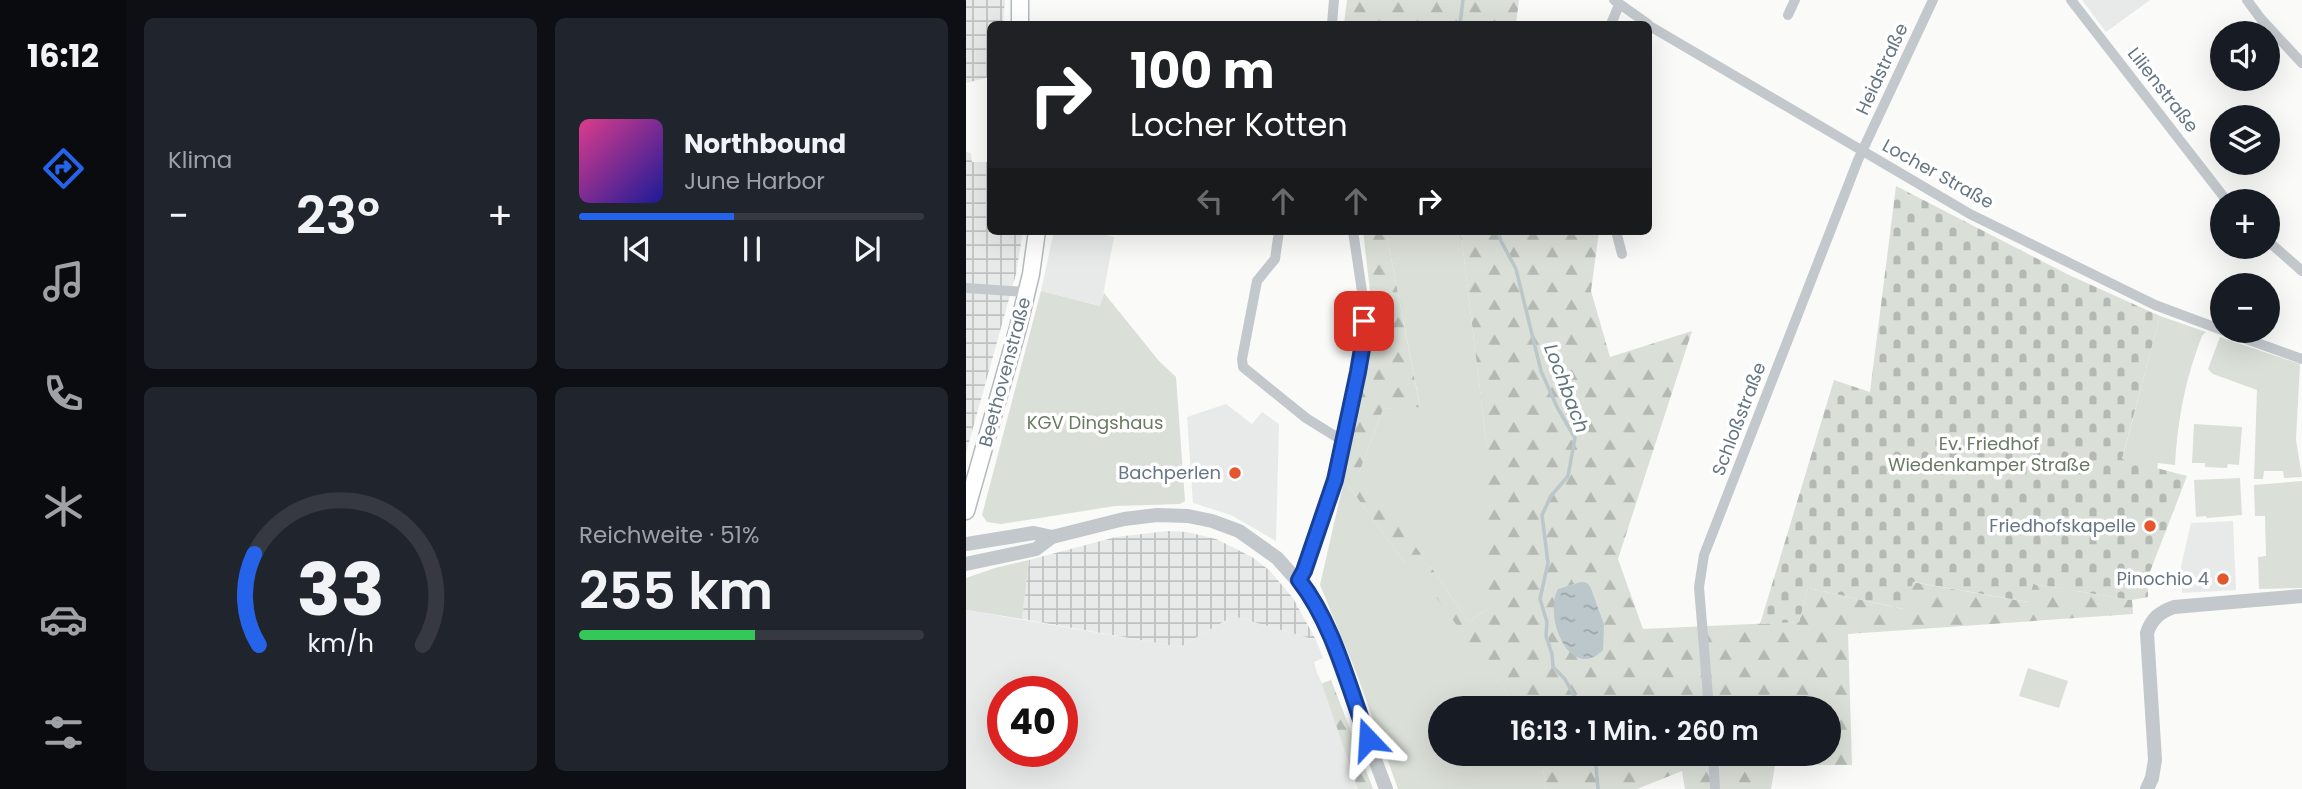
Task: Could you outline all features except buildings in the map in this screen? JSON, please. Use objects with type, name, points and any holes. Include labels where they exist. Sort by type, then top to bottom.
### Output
[{"type":"main road","points":[[1020,0],[1020,21]]},
{"type":"main road","name":"Beethovenstraße","points":[[966,511],[1027,292],[1036,235]]},
{"type":"street","points":[[1332,21],[1334,0]]},
{"type":"street","points":[[1788,15],[1795,0]]},
{"type":"street","name":"Heidstraße","points":[[1863,152],[1933,0]]},
{"type":"street","name":"Lilienstraße","points":[[2071,0],[2218,189]]},
{"type":"street","points":[[2247,0],[2302,63]]},
{"type":"street","points":[[1612,21],[1617,3]]},
{"type":"street","name":"Locher Straße","points":[[1617,3],[1642,21]]},
{"type":"street","name":"Locher Straße","points":[[1652,27],[1970,214],[2155,305],[2210,325]]},
{"type":"street","name":"Schloßstraße","points":[[1708,696],[1699,587],[1704,555],[1863,152]]},
{"type":"street","points":[[1278,235],[1275,259],[1257,281],[1242,359],[1244,367],[1306,418],[1343,441]]},
{"type":"street","points":[[1299,580],[1335,480],[1364,337],[1364,305],[1354,235]]},
{"type":"street","points":[[1617,235],[1622,254]]},
{"type":"street","points":[[2280,252],[2302,271]]},
{"type":"street","points":[[966,288],[1027,292]]},
{"type":"street","name":"Locher Straße","points":[[2258,343],[2302,359]]},
{"type":"street","points":[[966,564],[1036,549],[1052,537],[1124,519],[1157,515],[1188,516],[1227,526],[1251,538],[1277,558],[1312,597],[1387,789]]},
{"type":"street","points":[[966,544],[1034,533],[1052,537]]},
{"type":"street","points":[[2147,789],[2155,760],[2147,633],[2157,614],[2174,607],[2302,596]]},
{"type":"street","points":[[1714,766],[1715,789]]},
{"type":"shaded area","points":[[966,0],[1005,0],[1003,21],[987,21],[987,78],[966,83]]},
{"type":"shaded area","points":[[2082,0],[2150,0],[2106,32]]},
{"type":"shaded area","points":[[966,152],[971,153],[972,162],[987,162],[987,235],[1022,235],[1016,274],[966,453]]},
{"type":"shaded area","points":[[1053,235],[1114,237],[1101,306],[1041,291]]},
{"type":"shaded area","name":"Bachperlen","points":[[1226,404],[1252,424],[1262,412],[1279,424],[1276,541],[1231,515],[1193,503],[1187,417]]},
{"type":"shaded area","points":[[2233,521],[2236,590],[2182,593],[2181,566],[2191,523]]},
{"type":"shaded area","points":[[1168,531],[1187,532],[1216,539],[1252,557],[1269,570],[1293,598],[1316,640],[1233,616],[1180,647],[1022,619],[1029,560],[1116,537]]},
{"type":"shaded area","points":[[966,610],[1180,647],[1233,616],[1316,640],[1323,658],[1314,662],[1317,673],[1322,683],[1331,680],[1373,789],[966,789]]},
{"type":"green space","points":[[1347,0],[1519,0],[1516,21],[1344,21]]},
{"type":"green space","name":"Ev. Friedhof Wiedenkamper Straße","points":[[1896,186],[2069,275],[2160,316],[2122,459],[2187,476],[2148,577],[2148,597],[2132,600],[2033,584],[2029,602],[1913,582],[1904,609],[1808,588],[1799,622],[1760,624],[1834,380],[1870,392]]},
{"type":"green space","points":[[1363,235],[1387,235],[1420,407],[1383,409],[1359,473],[1421,554],[1406,564],[1344,480],[1374,325]]},
{"type":"green space","points":[[1387,235],[1459,235],[1462,241],[1487,449],[1487,609],[1469,622],[1431,567],[1421,575],[1509,696],[1428,696],[1428,766],[1543,766],[1546,789],[1398,789],[1356,672],[1320,585],[1344,480],[1406,564],[1359,473],[1383,409],[1420,406]]},
{"type":"green space","points":[[1459,235],[1598,235],[1591,291],[1610,357],[1692,331],[1618,559],[1643,629],[1799,622],[1808,588],[1903,609],[1912,582],[2028,602],[2033,584],[2132,600],[2133,614],[1848,634],[1852,765],[1841,765],[1841,696],[1508,696],[1420,575],[1431,567],[1469,622],[1487,609],[1487,449],[1462,241]],"holes":[[[1580,582],[1591,588],[1604,624],[1559,589]]]},
{"type":"green space","name":"KGV Dingshaus","points":[[1041,291],[1100,306],[1104,293],[1159,361],[1176,377],[1185,501],[1180,504],[1115,506],[1001,524],[987,522],[982,515]]},
{"type":"green space","points":[[2160,316],[2206,332],[2196,352],[2187,384],[2180,415],[2175,465],[2158,463],[2157,470],[2122,460]]},
{"type":"green space","points":[[2218,343],[2238,343],[2300,364],[2296,440],[2302,477],[2284,478],[2283,471],[2264,471],[2263,479],[2254,479],[2257,390],[2213,374],[2208,369]]},
{"type":"green space","points":[[2194,424],[2242,427],[2239,465],[2228,464],[2227,468],[2205,467],[2205,463],[2192,463]]},
{"type":"green space","points":[[2240,478],[2242,515],[2196,517],[2194,480]]},
{"type":"green space","points":[[2302,481],[2302,588],[2259,589],[2258,557],[2266,556],[2265,516],[2255,516],[2254,485]]},
{"type":"green space","points":[[1029,560],[1022,619],[966,610],[966,578]]},
{"type":"green space","points":[[2028,668],[2068,681],[2059,708],[2019,696]]},
{"type":"green space","points":[[1331,680],[1373,789],[1358,789],[1322,684]]},
{"type":"green space","points":[[1543,766],[1775,766],[1771,789],[1685,789],[1682,771],[1637,789],[1546,789]]},
{"type":"water","points":[[1580,582],[1587,583],[1591,588],[1604,624],[1603,650],[1591,658],[1580,658],[1570,653],[1562,642],[1554,615],[1554,601],[1558,589]]},
{"type":"waterway","name":"Lochbach","points":[[1460,21],[1463,0]]},
{"type":"waterway","name":"Lochbach","points":[[1499,235],[1516,269],[1541,371],[1575,438],[1568,476],[1551,496],[1542,515],[1548,563],[1540,599],[1547,622],[1546,636],[1553,667],[1565,679],[1574,696]]},
{"type":"waterway","name":"Lochbach","points":[[1596,766],[1598,789]]},
{"type":"place","name":"Bachperlen","points":[[1235,473]]},
{"type":"place","name":"Friedhofskapelle","points":[[2150,526]]},
{"type":"place","name":"Pinochio 4","points":[[2223,579]]},
{"type":"route","points":[[1364,321],[1358,372],[1335,480],[1299,580],[1312,597],[1326,628],[1368,739]]}]
